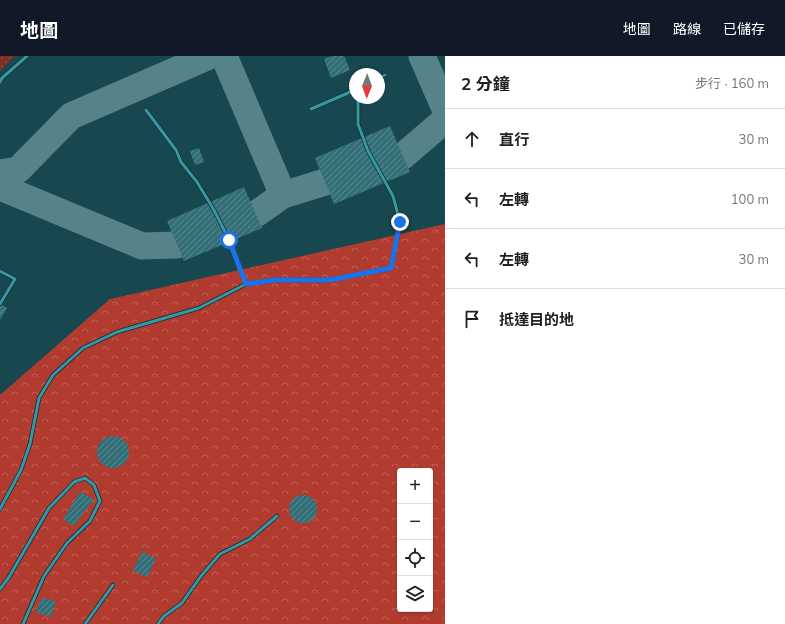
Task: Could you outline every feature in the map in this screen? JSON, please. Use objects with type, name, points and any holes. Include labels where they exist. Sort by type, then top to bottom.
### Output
[{"type":"lane","points":[[0,82],[2,78],[27,56]]},
{"type":"lane","points":[[311,109],[349,93]]},
{"type":"lane","points":[[0,508],[21,470],[30,444],[39,398],[53,375],[83,348],[116,332],[199,308],[246,284],[275,280],[330,280],[391,268],[400,222],[393,196],[368,151],[358,124],[358,104]]},
{"type":"lane","points":[[146,110],[176,150],[181,162],[197,182],[214,210],[229,240],[246,284]]},
{"type":"lane","points":[[0,271],[14,279],[0,304]]},
{"type":"lane","points":[[0,589],[9,577],[49,508],[74,482],[85,478],[94,485],[100,501],[90,521],[67,543],[44,576],[23,624]]},
{"type":"lane","points":[[158,624],[164,616],[182,603],[201,576],[220,554],[250,539],[277,516]]},
{"type":"lane","points":[[85,624],[113,585]]},
{"type":"shaded area","points":[[0,56],[15,56],[0,71]]},
{"type":"green space","points":[[445,224],[445,624],[0,624],[0,395],[110,299]]},
{"type":"building","points":[[332,56],[344,56],[349,70],[331,78],[324,59]]},
{"type":"building","points":[[390,126],[410,172],[334,204],[315,158]]},
{"type":"building","points":[[199,148],[204,162],[195,165],[190,151]]},
{"type":"building","points":[[244,187],[262,228],[184,261],[167,221]]},
{"type":"building","points":[[0,304],[7,308],[0,320]]},
{"type":"building","points":[[116,436],[122,438],[127,443],[129,452],[127,461],[122,466],[110,468],[104,466],[99,461],[97,449],[99,443],[104,438]]},
{"type":"building","points":[[80,492],[94,499],[74,526],[63,519]]},
{"type":"building","points":[[303,495],[313,499],[317,509],[313,519],[303,523],[293,519],[289,509],[293,499]]},
{"type":"building","points":[[142,551],[156,559],[147,577],[133,571]]},
{"type":"building","points":[[42,598],[56,601],[51,617],[35,612]]},
{"type":"taxiway","points":[[0,173],[18,170],[71,116],[209,56]]},
{"type":"taxiway","points":[[224,56],[283,195]]},
{"type":"taxiway","points":[[422,56],[445,109]]},
{"type":"taxiway","points":[[403,156],[445,120]]},
{"type":"taxiway","points":[[256,214],[283,195],[325,182]]},
{"type":"taxiway","points":[[0,187],[142,246],[177,245]]},
{"type":"route","points":[[229,240],[246,284],[275,280],[330,280],[391,268],[400,222]]}]
